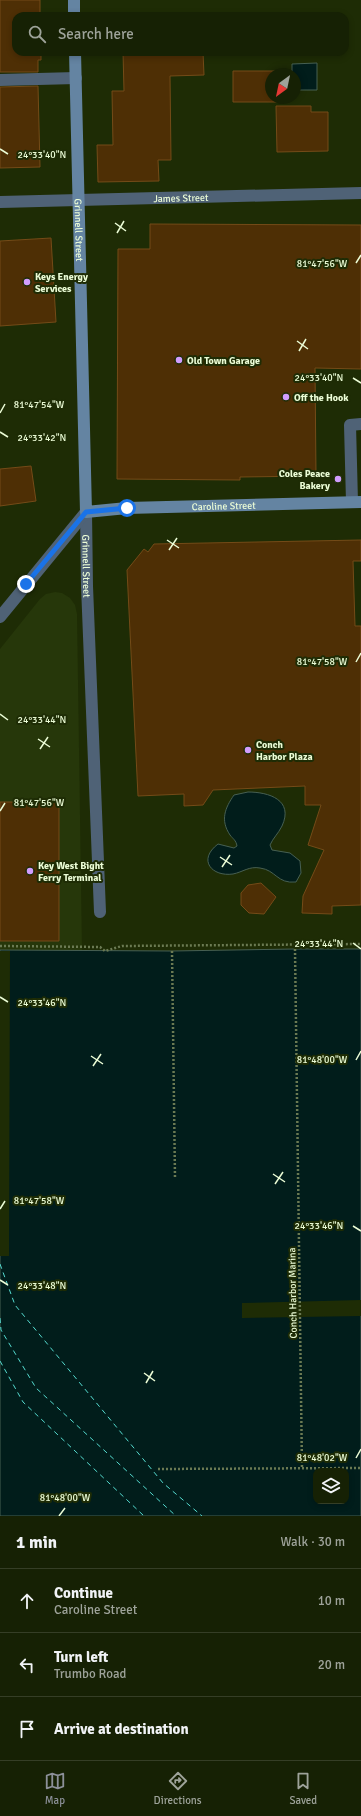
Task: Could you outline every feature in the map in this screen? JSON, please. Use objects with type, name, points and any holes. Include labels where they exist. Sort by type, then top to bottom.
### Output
[{"type":"street","points":[[74,0],[74,12]]},
{"type":"street","name":"Grinnell Street","points":[[75,56],[87,586],[100,912]]},
{"type":"street","points":[[0,80],[76,78]]},
{"type":"street","name":"James Street","points":[[0,202],[361,193]]},
{"type":"street","points":[[357,502],[350,425],[361,424]]},
{"type":"street","name":"Caroline Street","points":[[86,512],[127,508],[357,502]]},
{"type":"street","points":[[0,617],[86,512]]},
{"type":"path","points":[[0,946],[100,947],[104,951],[122,946],[361,944]]},
{"type":"path","name":"Conch Harbor Marina","points":[[295,949],[302,1468]]},
{"type":"path","points":[[172,951],[175,1178]]},
{"type":"path","points":[[158,1469],[361,1468]]},
{"type":"shaded area","points":[[55,592],[62,593],[70,598],[75,605],[77,614],[82,951],[0,950],[0,649],[40,599],[46,594]]},
{"type":"water","points":[[317,63],[317,90],[301,90],[301,68],[292,68],[292,64]]},
{"type":"water","points":[[256,792],[271,796],[282,804],[285,810],[285,817],[282,826],[270,845],[272,850],[290,853],[300,861],[301,873],[296,882],[285,881],[270,871],[260,868],[249,868],[233,874],[225,874],[213,870],[210,866],[208,861],[209,856],[218,844],[234,848],[237,846],[225,824],[224,819],[226,809],[234,795]]},
{"type":"water","points":[[361,949],[361,1516],[0,1516],[0,950],[172,951]]},
{"type":"pier","points":[[0,951],[10,951],[9,1256],[0,1256]]},
{"type":"pier","points":[[361,1300],[361,1316],[242,1318],[242,1303]]},
{"type":"building","points":[[0,0],[40,0],[40,12],[12,12],[12,56],[41,56],[41,60],[38,60],[38,72],[0,72]]},
{"type":"building","points":[[123,56],[203,56],[204,75],[170,76],[171,160],[158,160],[159,181],[98,182],[97,145],[113,145],[112,91],[124,91]]},
{"type":"building","points":[[233,71],[265,71],[265,102],[233,102]]},
{"type":"building","points":[[38,86],[40,167],[0,168],[0,87]]},
{"type":"building","points":[[276,106],[311,106],[311,112],[328,112],[328,151],[277,152]]},
{"type":"building","name":"Old Town Garage","points":[[150,224],[361,225],[361,369],[315,368],[316,476],[240,477],[240,480],[117,479],[118,249],[150,249]]},
{"type":"building","name":"Keys Energy Services","points":[[51,238],[56,322],[0,326],[0,241]]},
{"type":"building","points":[[31,466],[36,501],[0,506],[0,469]]},
{"type":"building","name":"Conch Harbor Plaza","points":[[361,540],[361,561],[353,561],[355,626],[361,626],[361,905],[332,906],[332,914],[302,913],[303,896],[324,850],[308,845],[321,805],[305,805],[305,786],[213,790],[203,805],[184,806],[184,794],[138,796],[127,570],[144,549],[148,552],[154,544]]},
{"type":"building","name":"Key West Bight Ferry Terminal","points":[[0,802],[59,802],[59,941],[0,941]]},
{"type":"building","points":[[261,883],[276,897],[264,914],[249,913],[241,905],[241,893],[248,885]]},
{"type":"ferry route","points":[[0,1264],[15,1305],[163,1483],[202,1516]]},
{"type":"ferry route","points":[[0,1318],[1,1330],[36,1388],[176,1516]]},
{"type":"ferry route","points":[[0,1361],[23,1402],[144,1516]]},
{"type":"place","name":"Keys Energy Services","points":[[27,282]]},
{"type":"place","name":"Old Town Garage","points":[[179,360]]},
{"type":"place","name":"Off the Hook","points":[[286,397]]},
{"type":"place","name":"Coles Peace Bakery","points":[[338,479]]},
{"type":"place","name":"Conch Harbor Plaza","points":[[248,750]]},
{"type":"place","name":"Key West Bight Ferry Terminal","points":[[30,871]]},
{"type":"route","points":[[26,584],[86,512],[127,508]]}]
